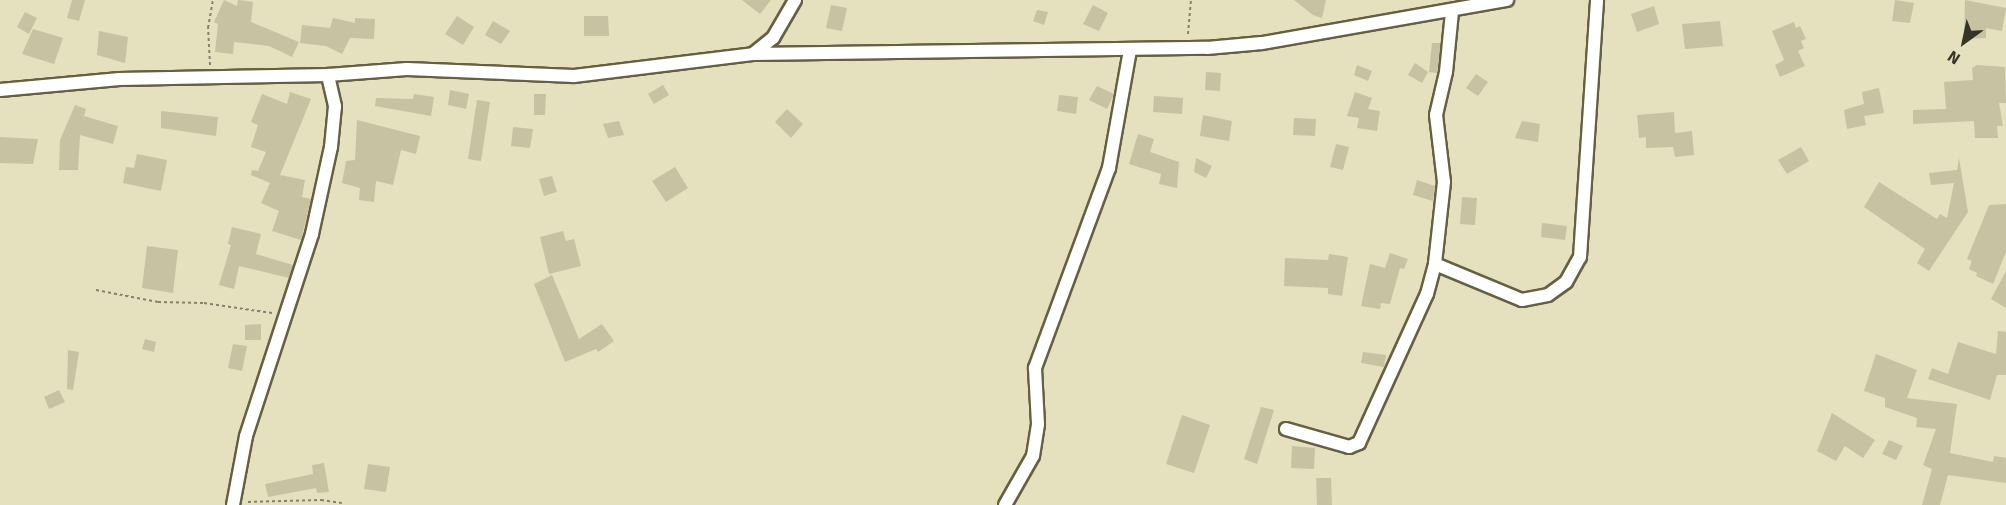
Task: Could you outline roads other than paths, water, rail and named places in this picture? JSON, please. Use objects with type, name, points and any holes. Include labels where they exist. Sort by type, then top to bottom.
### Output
[{"type":"street","points":[[753,54],[773,38],[795,0]]},
{"type":"street","points":[[0,90],[51,84],[212,76],[328,75],[428,69],[574,76],[753,54],[1188,49],[1262,43],[1452,12],[1507,0]]},
{"type":"street","points":[[1435,264],[1522,300],[1548,295],[1566,282],[1580,256],[1597,0]]},
{"type":"street","points":[[1286,429],[1350,447],[1359,443],[1427,294],[1435,264],[1444,182],[1436,115],[1446,72],[1452,12]]},
{"type":"street","points":[[1005,505],[1033,456],[1038,424],[1035,368],[1109,168],[1130,50]]},
{"type":"street","points":[[233,504],[246,436],[312,234],[331,147],[335,106],[328,75]]}]
